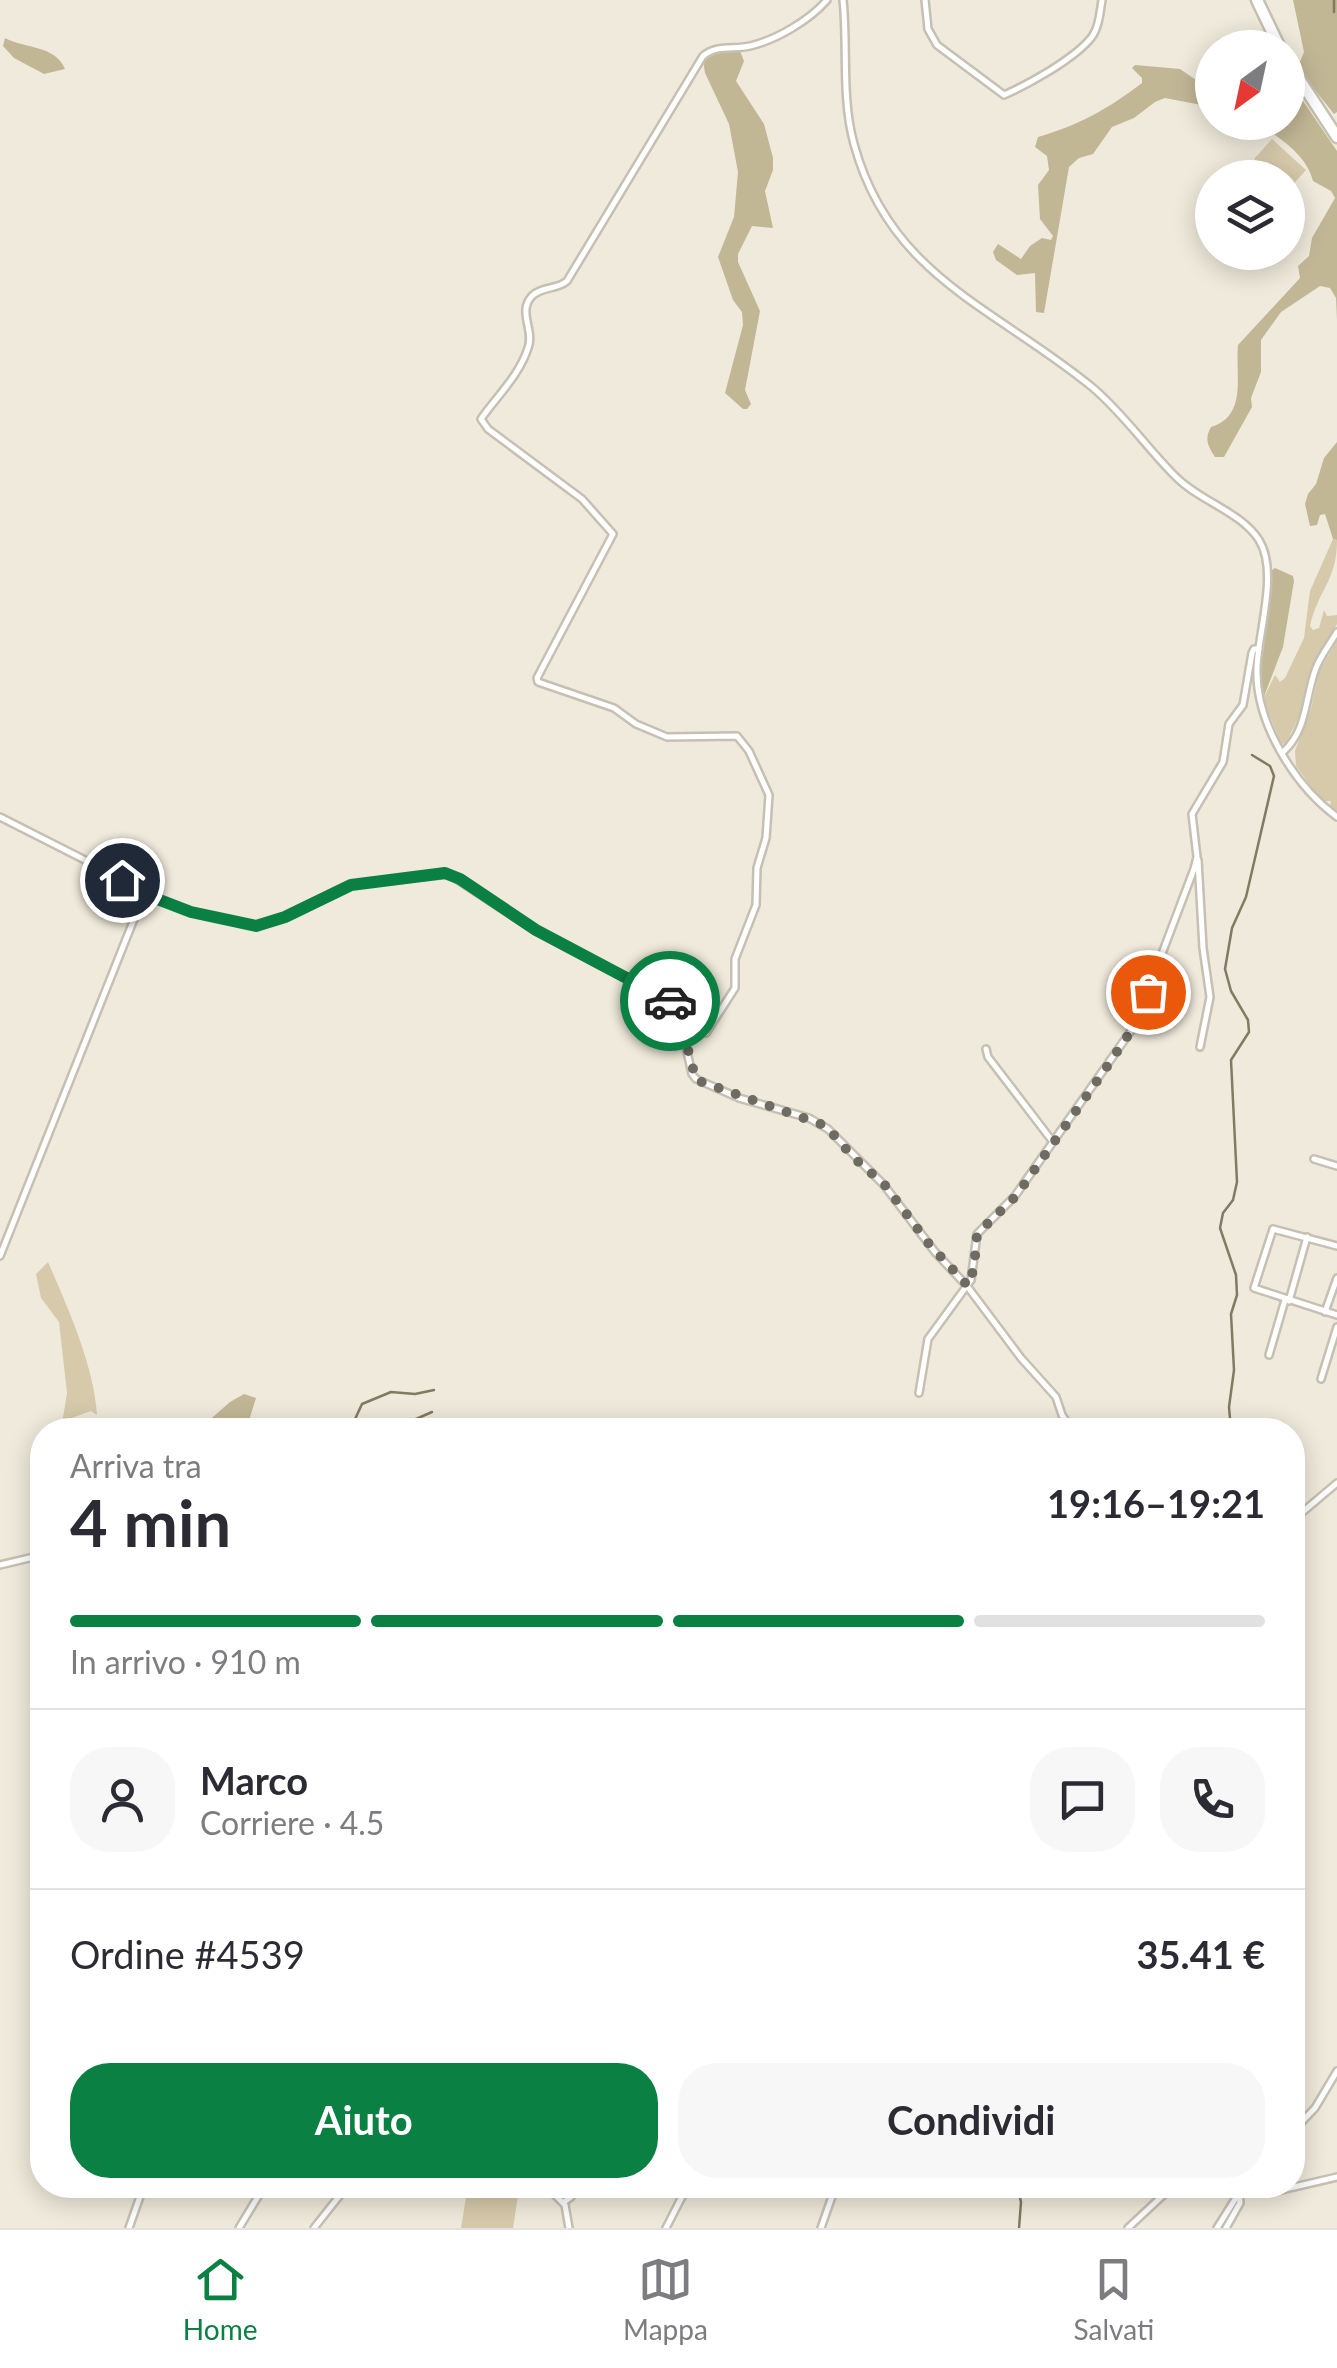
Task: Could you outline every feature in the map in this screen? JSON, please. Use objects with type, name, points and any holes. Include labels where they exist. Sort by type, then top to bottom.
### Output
[{"type":"highway","points":[[1254,0],[1268,30]]},
{"type":"highway","points":[[1305,88],[1337,137]]},
{"type":"highway","points":[[1305,98],[1337,146]]},
{"type":"street","points":[[706,1033],[735,988],[736,954],[748,932],[756,901],[757,868],[766,842],[769,795],[738,736],[667,737],[636,724],[616,709],[538,682],[613,534],[582,499],[490,431],[480,419],[504,393],[528,350],[525,310],[529,300],[538,291],[568,281],[703,56],[715,48],[740,48],[762,42],[806,18],[827,0]]},
{"type":"street","points":[[843,0],[852,134],[862,169],[885,216],[930,272],[1092,387],[1184,486],[1256,536],[1267,572],[1257,676],[1260,703],[1283,752],[1307,787],[1337,817]]},
{"type":"street","points":[[925,0],[928,30],[938,46],[1004,94],[1046,72],[1089,40],[1096,29],[1102,0]]},
{"type":"street","points":[[1283,752],[1304,717],[1318,663],[1337,632]]},
{"type":"street","points":[[1200,1046],[1210,997],[1192,814],[1223,762],[1228,729],[1244,705],[1252,653],[1259,648]]},
{"type":"street","points":[[0,817],[144,894],[191,912],[256,926],[285,917],[351,885],[440,873],[456,877],[536,930],[670,1002],[678,1012],[696,1080],[826,1126],[884,1184],[929,1244],[968,1286],[1056,1397],[1063,1418]]},
{"type":"street","points":[[918,1393],[928,1339],[968,1286],[977,1234],[1009,1203],[1135,1025],[1197,857]]},
{"type":"street","points":[[0,1256],[144,894]]},
{"type":"street","points":[[986,1049],[1052,1142]]},
{"type":"street","points":[[1314,1159],[1337,1166]]},
{"type":"street","points":[[1337,1246],[1280,1229],[1270,1232],[1254,1290],[1337,1316]]},
{"type":"street","points":[[1270,1355],[1307,1237]]},
{"type":"street","points":[[1325,1312],[1337,1278]]},
{"type":"street","points":[[1321,1379],[1337,1327]]},
{"type":"street","points":[[1305,1510],[1337,1483]]},
{"type":"street","points":[[0,1565],[30,1559]]},
{"type":"street","points":[[1305,2118],[1337,2072]]},
{"type":"street","points":[[1305,2185],[1337,2177]]},
{"type":"street","points":[[129,2228],[139,2198]]},
{"type":"street","points":[[240,2228],[257,2198]]},
{"type":"street","points":[[314,2228],[338,2198]]},
{"type":"street","points":[[558,2198],[570,2228]]},
{"type":"street","points":[[563,2203],[571,2198]]},
{"type":"street","points":[[666,2228],[681,2198]]},
{"type":"street","points":[[820,2228],[831,2198]]},
{"type":"street","points":[[1128,2228],[1160,2198]]},
{"type":"street","points":[[1218,2228],[1235,2198]]},
{"type":"street","points":[[1226,2228],[1240,2198]]},
{"type":"shaded area","points":[[1293,0],[1337,0],[1334,114],[1305,78],[1305,30],[1299,30]]},
{"type":"shaded area","points":[[5,38],[47,52],[65,69],[44,74],[14,58],[3,46]]},
{"type":"shaded area","points":[[715,50],[740,51],[744,61],[736,81],[764,124],[773,158],[765,191],[773,228],[752,226],[738,254],[760,311],[745,390],[751,404],[747,409],[725,393],[743,325],[742,312],[733,300],[718,257],[734,217],[738,172],[729,124],[705,73],[703,60]]},
{"type":"shaded area","points":[[1135,65],[1180,69],[1195,79],[1195,104],[1165,98],[1155,102],[1134,118],[1112,127],[1093,154],[1079,158],[1069,167],[1044,313],[1036,312],[1035,273],[1017,275],[996,260],[993,252],[998,244],[1021,259],[1030,246],[1053,236],[1040,219],[1038,185],[1049,170],[1047,156],[1035,147],[1038,137],[1093,115],[1142,83],[1132,68]]},
{"type":"shaded area","points":[[1305,104],[1337,151],[1337,320],[1336,298],[1330,288],[1320,286],[1281,312],[1261,340],[1261,372],[1251,398],[1252,407],[1224,457],[1215,457],[1208,435],[1235,404],[1238,345],[1300,278],[1299,270],[1305,270],[1312,238],[1335,198],[1331,191],[1313,181],[1305,160],[1282,140],[1305,140]]},
{"type":"shaded area","points":[[1273,140],[1295,160],[1255,160]]},
{"type":"shaded area","points":[[1337,442],[1337,540],[1333,539],[1325,514],[1320,515],[1317,525],[1310,526],[1305,504],[1324,458]]},
{"type":"shaded area","points":[[1333,539],[1337,540],[1334,566],[1310,626],[1313,630],[1319,628],[1324,610],[1327,616],[1337,615],[1337,624],[1314,665],[1301,713],[1286,743],[1281,744],[1263,699],[1275,675],[1280,682],[1285,678],[1304,638],[1310,591]]},
{"type":"shaded area","points":[[1275,568],[1293,576],[1294,581],[1283,647],[1263,699],[1263,635],[1271,571]]},
{"type":"shaded area","points":[[1337,641],[1337,811],[1330,806],[1331,801],[1322,801],[1296,766],[1295,751],[1311,709],[1319,671]]},
{"type":"shaded area","points":[[48,1262],[85,1357],[97,1415],[91,1411],[63,1418],[67,1393],[59,1322],[41,1298],[36,1274]]},
{"type":"shaded area","points":[[244,1394],[256,1398],[250,1418],[212,1418]]},
{"type":"shaded area","points":[[466,2198],[518,2198],[513,2228],[461,2228]]},
{"type":"waterway","points":[[1334,0],[1334,12]]},
{"type":"waterway","points":[[1230,1418],[1234,1370],[1231,1314],[1237,1295],[1236,1275],[1220,1228],[1237,1182],[1231,1060],[1249,1032],[1248,1020],[1231,991],[1225,969],[1232,928],[1246,897],[1274,776],[1270,766],[1252,755]]},
{"type":"waterway","points":[[356,1418],[362,1404],[391,1392],[415,1394],[434,1390]]},
{"type":"waterway","points":[[418,1418],[432,1412]]},
{"type":"waterway","points":[[1019,2228],[1020,2198]]},
{"type":"way so far","points":[[670,1001],[678,1012],[696,1080],[826,1126],[884,1184],[929,1244],[968,1286],[980,1229],[1016,1196],[1135,1025],[1148,992]]},
{"type":"route","points":[[122,880],[139,892],[191,912],[256,926],[285,917],[351,885],[445,873],[536,930],[670,1001]]}]
